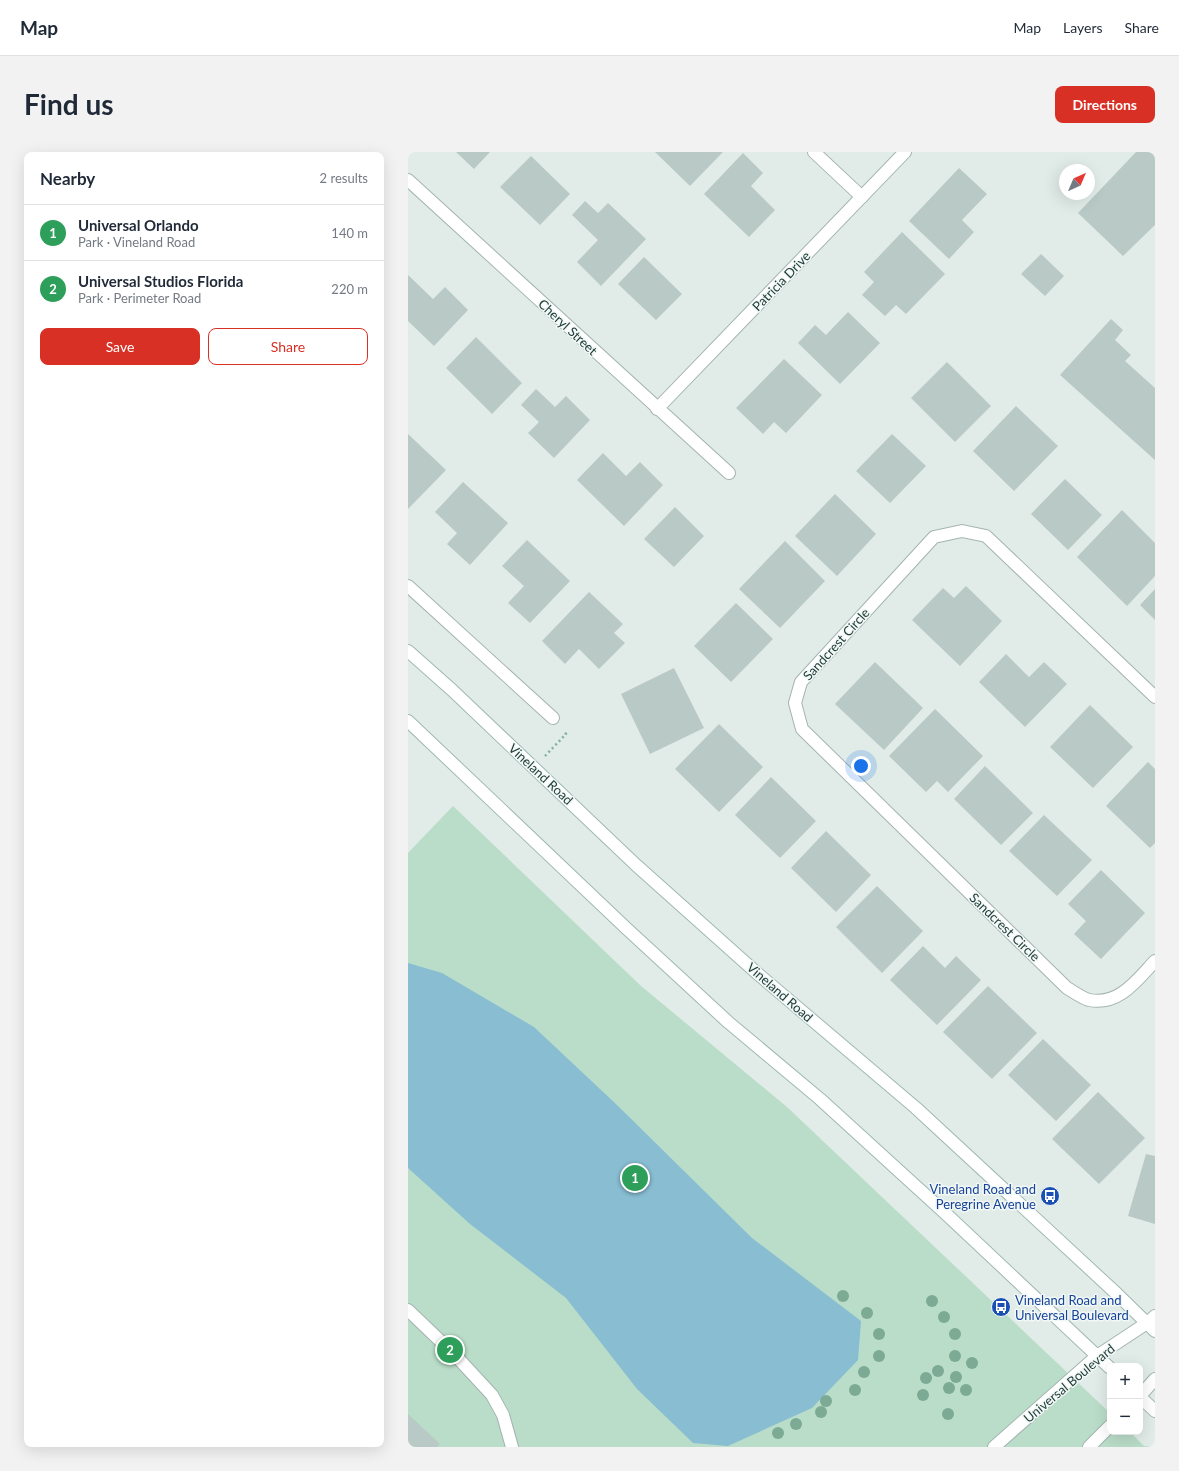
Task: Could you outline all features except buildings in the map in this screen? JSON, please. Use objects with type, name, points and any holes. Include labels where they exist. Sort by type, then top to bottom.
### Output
[{"type":"street","points":[[814,152],[862,197]]},
{"type":"street","name":"Patricia Drive","points":[[658,409],[905,152]]},
{"type":"street","name":"Cheryl Street","points":[[408,180],[729,473]]},
{"type":"street","name":"Sandcrest Circle","points":[[1155,697],[986,536],[962,530],[934,537],[801,682],[795,703],[802,729],[1067,988],[1089,1000],[1109,1000],[1127,991],[1155,961]]},
{"type":"street","points":[[408,586],[553,718]]},
{"type":"street","name":"Vineland Road","points":[[408,651],[452,690],[636,865],[758,974],[916,1108],[1117,1294],[1152,1323]]},
{"type":"street","points":[[408,720],[626,928],[728,1022],[820,1099],[944,1212],[1107,1365]]},
{"type":"street","points":[[408,1310],[456,1356],[492,1395],[503,1415],[512,1447]]},
{"type":"street","name":"Universal Boulevard","points":[[994,1447],[1097,1356],[1152,1323]]},
{"type":"street","points":[[1143,1393],[1155,1379]]},
{"type":"street","points":[[1142,1399],[1155,1411]]},
{"type":"street","points":[[1089,1447],[1107,1429]]},
{"type":"path","points":[[534,768],[566,734],[553,718]]},
{"type":"green space","points":[[453,806],[641,986],[787,1107],[1107,1410],[1107,1435],[1133,1435],[1144,1446],[1155,1447],[408,1447],[408,853]]},
{"type":"water","points":[[408,963],[442,973],[534,1027],[617,1105],[752,1238],[861,1321],[858,1360],[812,1408],[728,1446],[693,1443],[637,1389],[566,1298],[470,1224],[408,1168]]},
{"type":"place","name":"Universal Orlando","points":[[635,1178]]},
{"type":"place","name":"Vineland Road and Peregrine Avenue","points":[[1050,1196]]},
{"type":"place","name":"Vineland Road and Universal Boulevard","points":[[1001,1307]]},
{"type":"place","name":"Universal Studios Florida","points":[[450,1350]]}]
